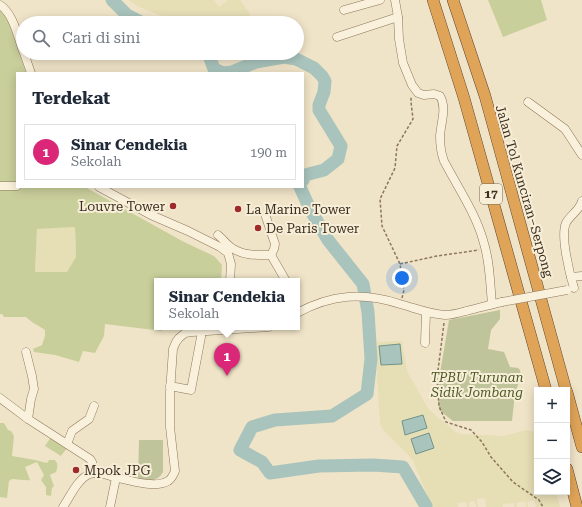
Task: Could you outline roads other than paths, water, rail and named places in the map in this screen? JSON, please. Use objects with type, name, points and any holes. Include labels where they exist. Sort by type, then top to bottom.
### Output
[{"type":"highway","name":"17","points":[[432,0],[464,98],[545,387]]},
{"type":"highway","name":"Jalan Tol Kunciran–Serpong","points":[[453,0],[484,96],[566,387]]},
{"type":"highway","name":"Jalan Tol Kunciran–Serpong","points":[[570,402],[582,447]]},
{"type":"highway","points":[[570,480],[577,507]]},
{"type":"street","points":[[344,10],[380,0]]},
{"type":"street","points":[[395,0],[403,63],[412,85],[418,93],[424,95],[434,94],[440,96],[443,101],[444,112],[440,136],[441,152],[444,161],[478,224],[488,258],[492,304]]},
{"type":"street","points":[[0,5],[5,8],[10,15],[16,32]]},
{"type":"street","points":[[337,37],[398,17]]},
{"type":"street","points":[[26,60],[31,72]]},
{"type":"street","points":[[528,102],[565,129],[582,155]]},
{"type":"street","points":[[0,186],[16,186]]},
{"type":"street","points":[[101,188],[150,215],[188,231],[220,247],[228,253],[231,264],[230,278]]},
{"type":"street","points":[[300,309],[331,299],[360,296],[381,298],[426,312],[445,315],[456,314],[492,304],[574,289],[566,258],[564,233],[568,220],[581,206],[582,201]]},
{"type":"street","points":[[266,217],[275,244],[270,255]]},
{"type":"street","points":[[218,235],[232,248],[241,253],[251,255],[270,255]]},
{"type":"street","points":[[270,255],[284,278]]},
{"type":"street","points":[[570,277],[582,276]]},
{"type":"street","points":[[425,343],[426,312]]},
{"type":"street","points":[[63,507],[80,481],[84,477],[94,473],[143,483],[164,483],[170,480],[174,471],[170,427],[170,386],[173,349],[179,338],[185,334],[214,330]]},
{"type":"street","points":[[170,386],[191,390],[201,332]]},
{"type":"street","points":[[26,352],[34,389],[28,419]]},
{"type":"street","points":[[0,398],[28,419],[90,459],[94,473]]},
{"type":"street","points":[[67,444],[72,431],[89,419],[94,406]]},
{"type":"street","points":[[110,507],[116,478]]},
{"type":"water","points":[[400,344],[402,364],[381,365],[379,346]]},
{"type":"water","points":[[423,415],[427,428],[405,435],[402,421]]},
{"type":"water","points":[[429,433],[434,448],[416,454],[411,439]]},
{"type":"waterway","points":[[112,0],[129,16]]},
{"type":"waterway","points":[[211,60],[214,69],[221,72]]},
{"type":"waterway","points":[[232,72],[256,62],[267,60]]},
{"type":"waterway","points":[[298,60],[314,68],[325,81],[324,92],[319,105],[319,110],[341,146],[338,159],[324,170],[305,175],[304,178]]},
{"type":"waterway","points":[[300,188],[310,209],[328,240],[363,284],[368,312],[371,359],[367,394],[332,416],[275,420],[252,427],[240,450],[262,462],[270,473],[319,466],[373,465],[403,467],[426,507]]},
{"type":"place","name":"Louvre Tower","points":[[173,206]]},
{"type":"place","name":"La Marine Tower","points":[[238,209]]},
{"type":"place","name":"De Paris Tower","points":[[258,228]]},
{"type":"place","name":"Sinar Cendekia","points":[[227,376]]},
{"type":"place","name":"Mpok JPG","points":[[76,470]]},
{"type":"park label","name":"TPBU Turunan Sidik Jombang","points":[[477,384]]}]
